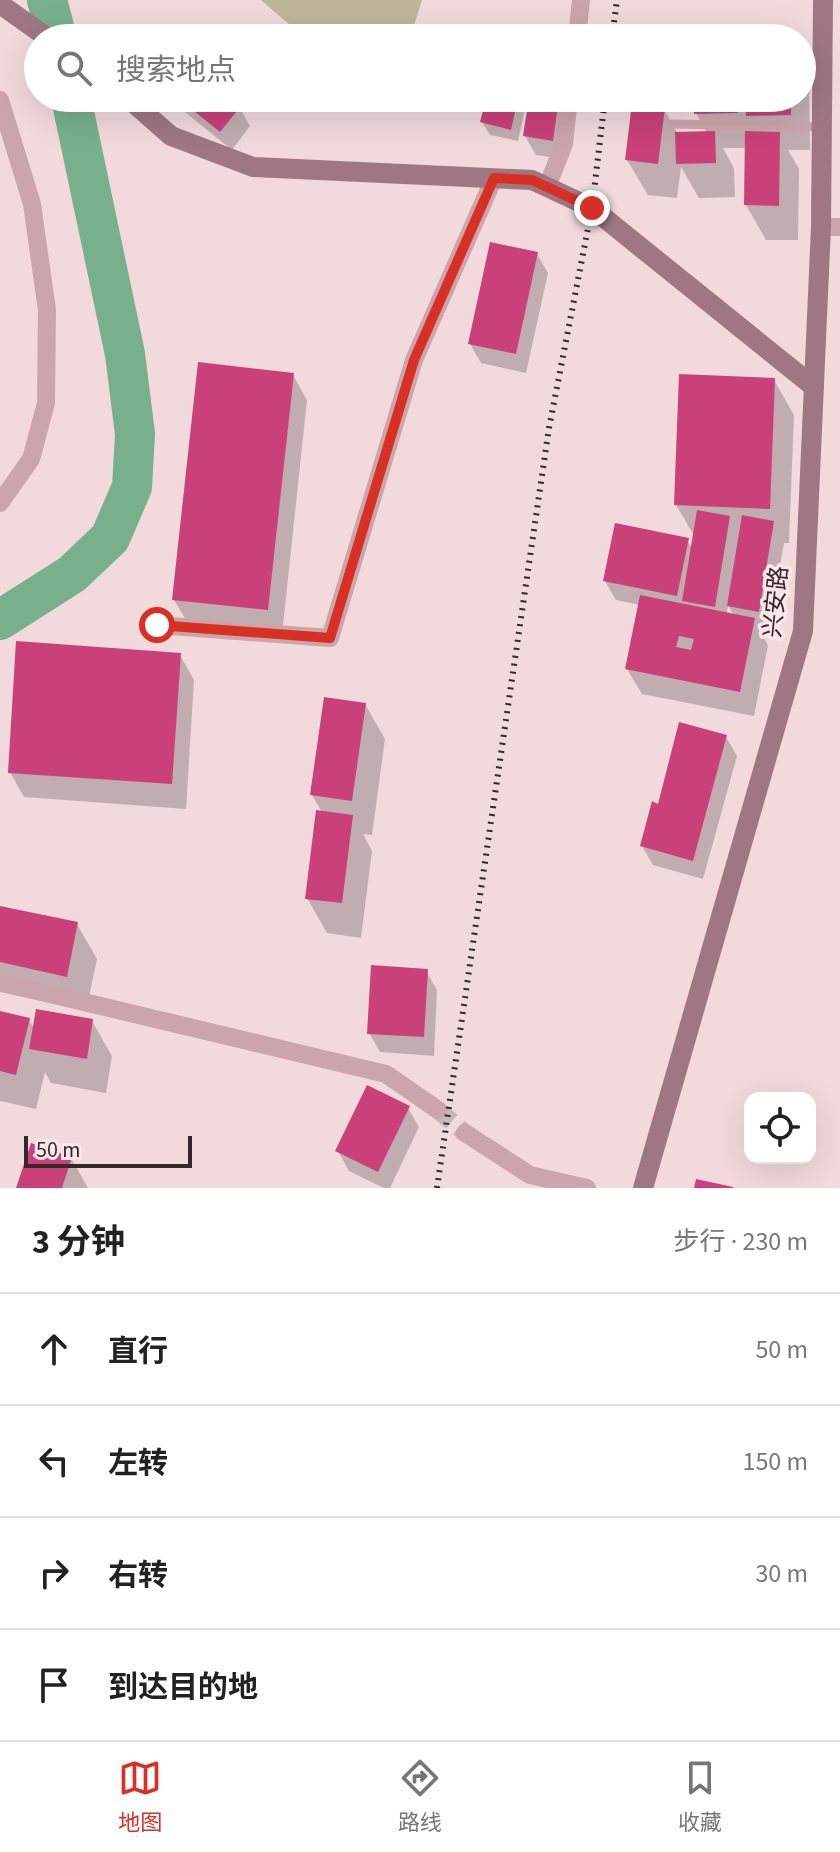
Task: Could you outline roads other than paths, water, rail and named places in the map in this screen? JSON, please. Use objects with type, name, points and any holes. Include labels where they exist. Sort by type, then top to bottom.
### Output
[{"type":"street","points":[[578,24],[581,0]]},
{"type":"street","name":"兴安路","points":[[643,1188],[803,631],[814,387],[830,227],[822,127],[823,0]]},
{"type":"street","points":[[0,4],[28,24]]},
{"type":"street","points":[[0,100],[32,204],[47,310],[46,403],[31,459],[0,503]]},
{"type":"street","points":[[144,112],[171,136],[253,167],[532,180],[592,208],[814,387]]},
{"type":"street","points":[[547,187],[564,144],[567,112]]},
{"type":"street","points":[[157,625],[330,638],[414,360],[494,178]]},
{"type":"street","points":[[0,982],[386,1074],[438,1110]]},
{"type":"street","points":[[465,1133],[530,1175],[587,1188]]},
{"type":"lane","points":[[672,124],[822,127]]},
{"type":"waterway","points":[[47,0],[53,24]]},
{"type":"waterway","points":[[0,620],[72,574],[110,538],[132,487],[135,434],[125,354],[74,112]]},
{"type":"tunnel","points":[[438,1110],[465,1133]]},
{"type":"railway","points":[[614,24],[617,0]]},
{"type":"railway","points":[[437,1188],[549,428],[592,208],[603,112]]}]
